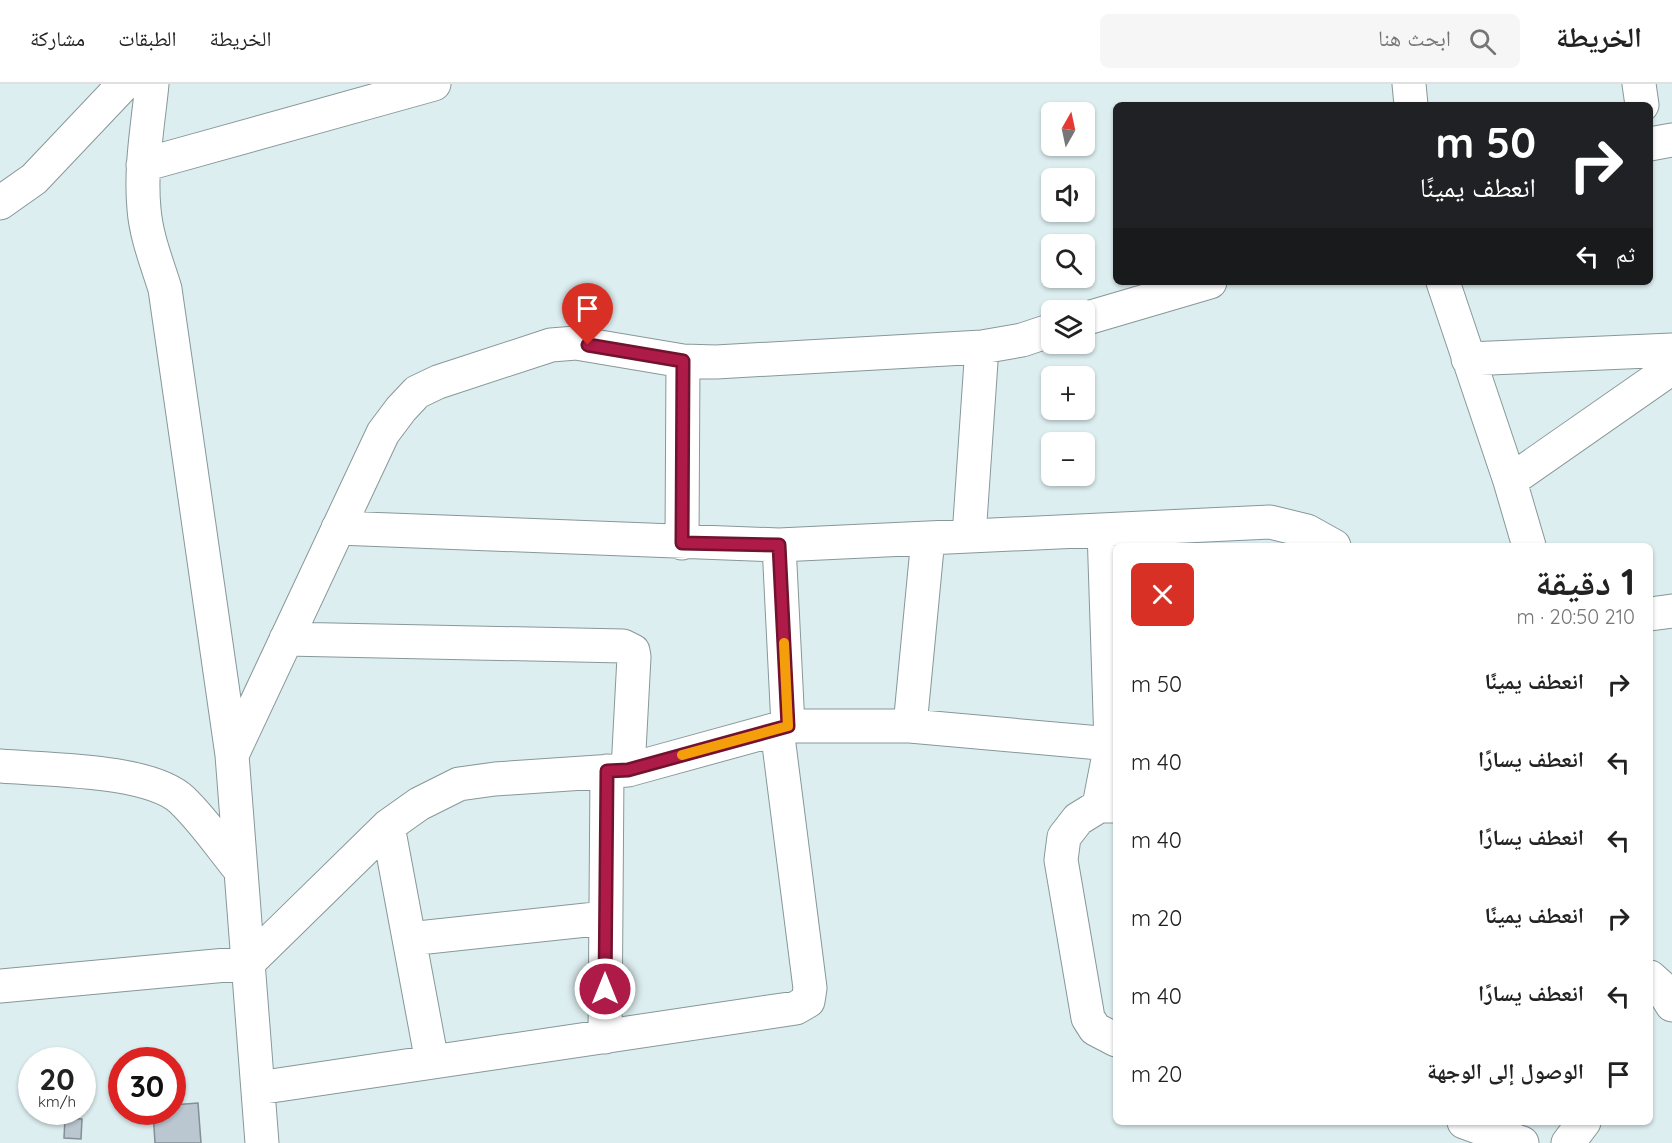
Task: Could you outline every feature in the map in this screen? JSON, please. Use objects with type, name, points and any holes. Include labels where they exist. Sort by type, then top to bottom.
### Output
[{"type":"street","points":[[0,203],[34,179],[124,84]]},
{"type":"street","points":[[152,84],[143,165],[144,210],[165,289],[232,754],[262,1143]]},
{"type":"street","points":[[143,165],[434,84]]},
{"type":"street","points":[[1409,84],[1411,102]]},
{"type":"street","points":[[1639,84],[1642,102]]},
{"type":"street","points":[[1653,143],[1672,140]]},
{"type":"street","points":[[1095,316],[1200,285]]},
{"type":"street","points":[[1444,285],[1510,481],[1528,543]]},
{"type":"street","points":[[232,754],[383,433],[417,392],[551,345],[576,343],[683,361],[716,362],[982,348],[1041,334]]},
{"type":"street","points":[[969,536],[982,348]]},
{"type":"street","points":[[1468,358],[1672,350]]},
{"type":"street","points":[[682,543],[683,361]]},
{"type":"street","points":[[1510,481],[1672,368]]},
{"type":"street","points":[[338,528],[779,545],[1270,522],[1307,531],[1329,543]]},
{"type":"street","points":[[1104,530],[1111,744],[1107,806],[1078,819],[1064,837],[1061,860],[1088,1018],[1095,1029],[1113,1038]]},
{"type":"street","points":[[910,726],[928,538]]},
{"type":"street","points":[[258,1088],[796,1008],[807,1001],[810,988],[782,728],[779,545]]},
{"type":"street","points":[[1653,614],[1672,611]]},
{"type":"street","points":[[286,639],[622,646],[633,651],[617,771],[605,918],[605,1037]]},
{"type":"street","points":[[0,986],[248,963],[388,826],[419,804],[459,784],[495,779],[617,771],[782,728],[910,726],[1111,744]]},
{"type":"street","points":[[0,766],[126,776],[157,784],[181,799],[241,871]]},
{"type":"street","points":[[388,826],[432,1062]]},
{"type":"street","points":[[409,939],[605,918]]},
{"type":"street","points":[[1653,980],[1672,1004]]},
{"type":"street","points":[[1472,1125],[1522,1143]]},
{"type":"street","points":[[1568,1143],[1582,1125]]},
{"type":"building","points":[[198,1103],[201,1143],[155,1143],[154,1125],[186,1125],[186,1104]]},
{"type":"building","points":[[65,1125],[82,1125],[81,1139],[64,1138]]},
{"type":"slow traffic","points":[[682,755],[788,726],[784,643]]},
{"type":"route","points":[[588,345],[683,361],[682,543],[779,545],[788,726],[628,770],[607,771],[605,989]]}]
